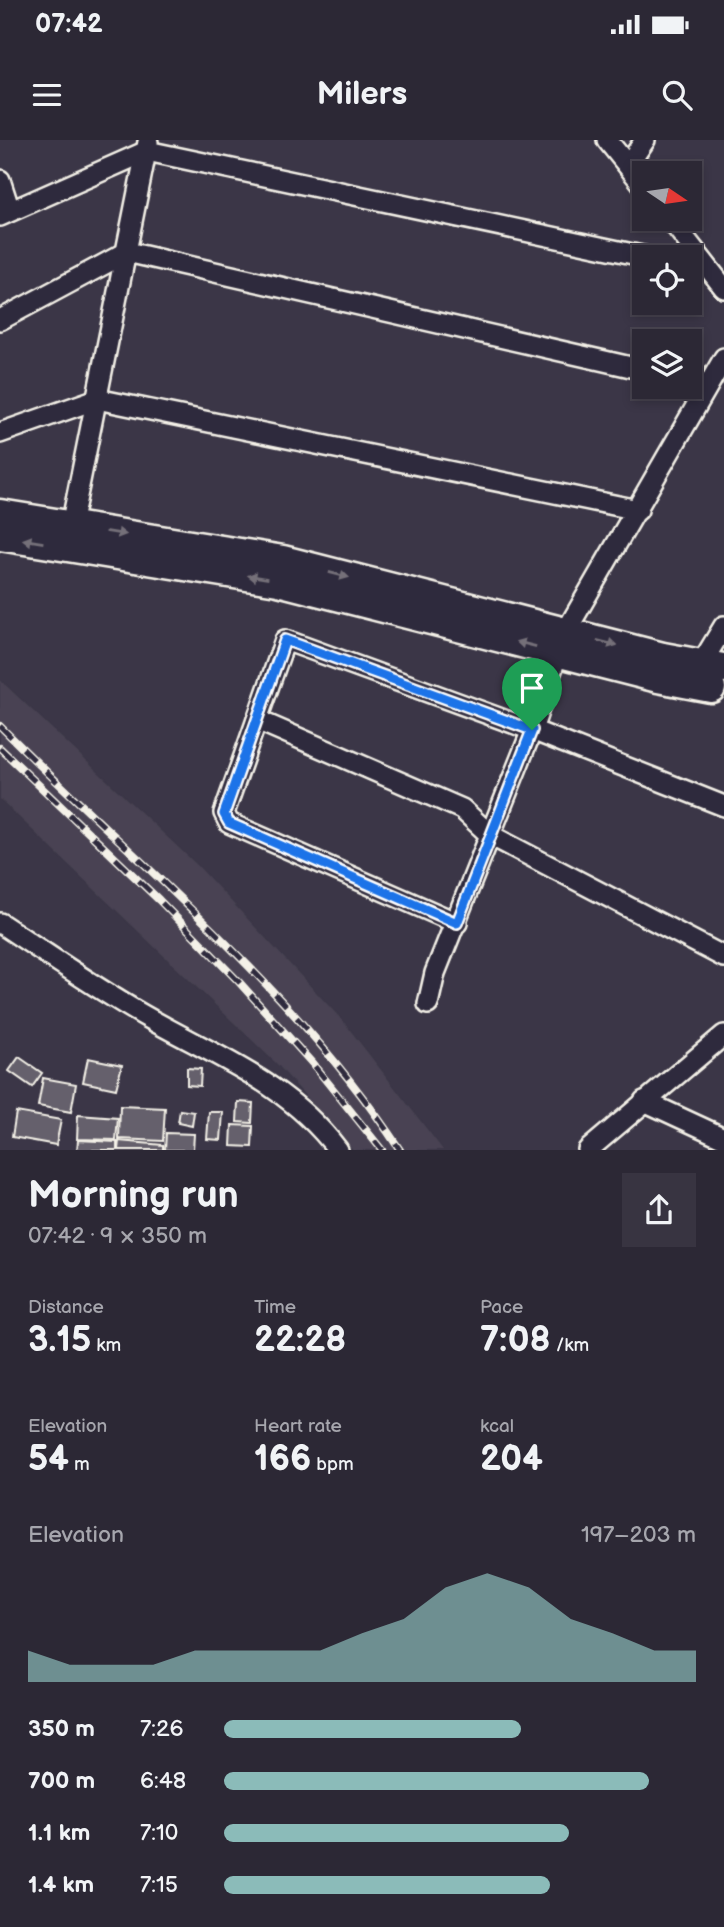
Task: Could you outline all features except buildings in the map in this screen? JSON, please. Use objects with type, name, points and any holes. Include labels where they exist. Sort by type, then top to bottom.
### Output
[{"type":"street","points":[[607,140],[632,170]]},
{"type":"street","points":[[628,165],[645,140]]},
{"type":"street","points":[[71,526],[148,145]]},
{"type":"street","points":[[0,180],[5,213],[148,145],[632,254]]},
{"type":"street","points":[[679,231],[724,288]]},
{"type":"street","points":[[0,320],[127,252],[632,367]]},
{"type":"street","points":[[702,269],[711,271]]},
{"type":"street","points":[[702,378],[724,358]]},
{"type":"street","points":[[0,433],[97,399],[638,510]]},
{"type":"street","points":[[428,1004],[435,973],[532,730],[562,643],[638,510],[690,399]]},
{"type":"street","points":[[0,514],[283,560],[562,643]]},
{"type":"street","points":[[0,536],[278,581],[710,674],[724,626]]},
{"type":"street","points":[[457,923],[229,823],[224,814],[285,640],[532,730],[724,806]]},
{"type":"street","points":[[257,720],[462,810],[490,835],[724,957]]},
{"type":"street","points":[[0,923],[123,1004],[268,1082],[317,1121],[338,1150]]},
{"type":"street","points":[[589,1150],[724,1035]]},
{"type":"street","points":[[644,1101],[724,1138]]},
{"type":"shaded area","points":[[0,680],[198,866],[343,1021],[443,1150],[353,1150],[278,1065],[0,799]]},
{"type":"railway","points":[[0,726],[262,980],[358,1091],[400,1150]]},
{"type":"railway","points":[[0,748],[159,900],[239,982],[312,1063],[382,1150]]},
{"type":"route","points":[[285,640],[532,730],[457,923],[229,823],[224,814],[285,640]]}]
